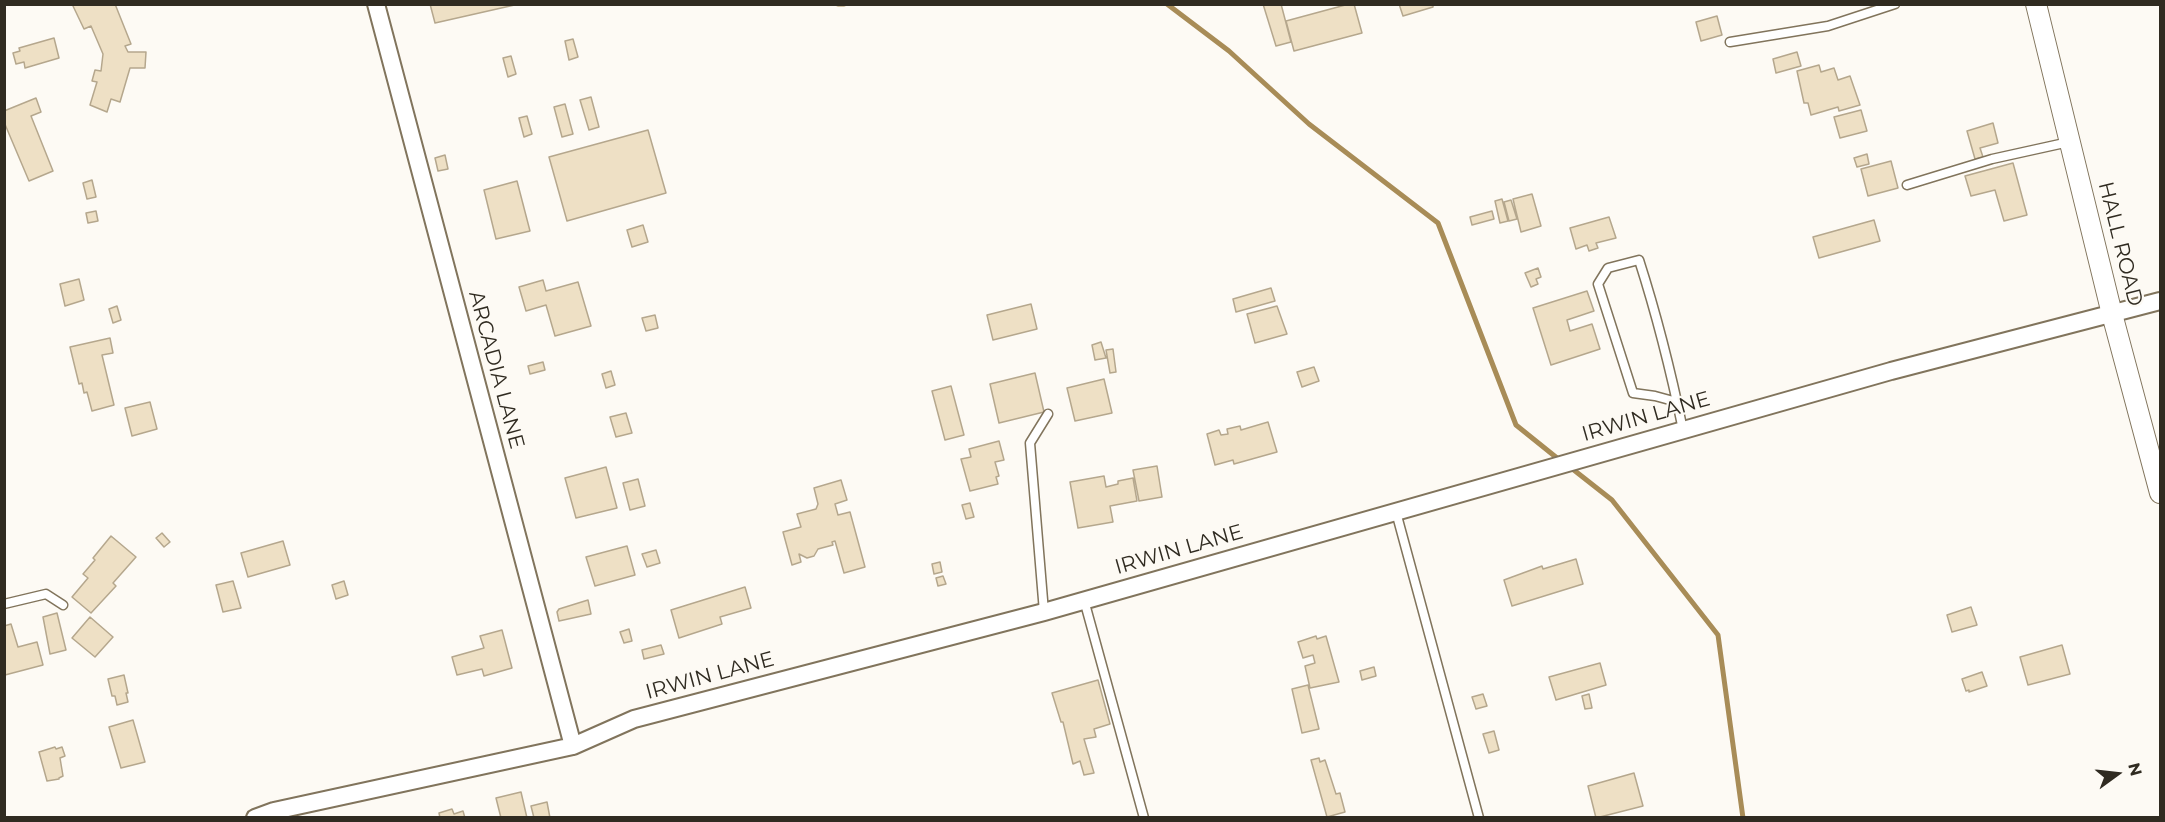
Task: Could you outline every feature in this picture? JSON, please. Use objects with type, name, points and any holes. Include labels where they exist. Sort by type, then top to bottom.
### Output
[{"type":"street","name":"ARCADIA LANE","points":[[376,4],[573,746]]},
{"type":"street","name":"HALL ROAD","points":[[2036,4],[2112,314],[2160,493]]},
{"type":"street","name":"IRWIN LANE","points":[[255,818],[573,746],[634,719],[1044,612],[1891,371],[2160,301]]},
{"type":"lane","points":[[1730,42],[1828,26],[1895,4]]},
{"type":"lane","points":[[1907,185],[1992,159],[2070,142]]},
{"type":"lane","points":[[1677,402],[1633,393],[1598,284],[1608,268],[1640,260],[1662,332],[1677,402],[1683,430]]},
{"type":"lane","points":[[1044,612],[1030,443],[1047,414]]},
{"type":"lane","points":[[1396,512],[1479,818]]},
{"type":"lane","points":[[4,604],[46,594],[63,605]]},
{"type":"lane","points":[[1084,600],[1144,818]]},
{"type":"building","points":[[76,4],[115,4],[131,44],[125,46],[128,52],[146,52],[145,68],[130,68],[120,102],[111,99],[107,112],[90,105],[97,82],[92,81],[95,70],[101,71],[103,54],[91,26],[84,29],[73,6]]},
{"type":"building","points":[[430,4],[519,4],[435,23]]},
{"type":"building","points":[[1263,4],[1281,4],[1291,42],[1276,46]]},
{"type":"building","points":[[1354,4],[1362,33],[1294,51],[1286,21]]},
{"type":"building","points":[[1399,4],[1433,4],[1433,7],[1403,16]]},
{"type":"building","points":[[1717,16],[1722,35],[1701,41],[1696,22]]},
{"type":"building","points":[[54,38],[59,58],[25,68],[24,62],[16,64],[13,53],[20,51],[19,48]]},
{"type":"building","points":[[573,39],[578,57],[569,60],[565,41]]},
{"type":"building","points":[[1797,52],[1801,66],[1776,73],[1773,59]]},
{"type":"building","points":[[511,56],[516,74],[508,77],[503,58]]},
{"type":"building","points":[[1819,65],[1821,72],[1834,68],[1838,80],[1850,76],[1860,105],[1839,111],[1838,107],[1811,115],[1808,103],[1804,103],[1797,71]]},
{"type":"building","points":[[591,97],[599,127],[589,130],[580,100]]},
{"type":"building","points":[[36,98],[41,112],[31,116],[53,171],[29,181],[4,122],[4,111]]},
{"type":"building","points":[[565,104],[573,134],[562,137],[554,107]]},
{"type":"building","points":[[1861,110],[1867,131],[1840,138],[1834,117]]},
{"type":"building","points":[[527,116],[532,134],[524,137],[519,118]]},
{"type":"building","points":[[1993,123],[1998,143],[1980,148],[1983,157],[1975,159],[1967,131]]},
{"type":"building","points":[[648,130],[666,193],[567,221],[549,157]]},
{"type":"building","points":[[1867,154],[1869,164],[1857,167],[1854,158]]},
{"type":"building","points":[[445,155],[448,169],[438,171],[435,158]]},
{"type":"building","points":[[1891,161],[1898,188],[1868,196],[1861,169]]},
{"type":"building","points":[[2013,163],[2027,215],[2004,221],[1995,190],[1971,196],[1965,176]]},
{"type":"building","points":[[92,180],[96,197],[87,199],[83,183]]},
{"type":"building","points":[[517,181],[530,231],[496,239],[484,190]]},
{"type":"building","points":[[1532,194],[1541,226],[1521,232],[1513,199]]},
{"type":"building","points":[[1502,199],[1508,221],[1500,223],[1495,201]]},
{"type":"building","points":[[1511,200],[1517,219],[1509,221],[1504,202]]},
{"type":"building","points":[[96,211],[98,221],[88,223],[86,213]]},
{"type":"building","points":[[1492,211],[1494,219],[1472,225],[1470,217]]},
{"type":"building","points":[[1609,217],[1616,238],[1596,243],[1598,248],[1589,251],[1587,245],[1576,249],[1570,228]]},
{"type":"building","points":[[1874,220],[1880,241],[1819,258],[1813,237]]},
{"type":"building","points":[[643,225],[648,242],[632,247],[627,230]]},
{"type":"building","points":[[1538,268],[1541,277],[1536,279],[1538,284],[1531,287],[1525,273]]},
{"type":"building","points":[[79,279],[84,300],[65,306],[60,284]]},
{"type":"building","points":[[543,280],[546,291],[578,282],[591,326],[555,336],[546,305],[526,311],[519,287]]},
{"type":"building","points":[[1271,288],[1275,301],[1236,312],[1233,299]]},
{"type":"building","points":[[1587,291],[1594,311],[1567,320],[1570,331],[1592,324],[1600,349],[1551,365],[1533,308]]},
{"type":"building","points":[[1031,304],[1037,329],[993,340],[987,315]]},
{"type":"building","points":[[117,306],[121,320],[113,323],[109,309]]},
{"type":"building","points":[[1277,306],[1287,334],[1255,343],[1247,314]]},
{"type":"building","points":[[655,315],[658,328],[646,331],[642,318]]},
{"type":"building","points":[[110,338],[113,353],[102,355],[114,405],[92,411],[87,392],[84,393],[82,383],[79,384],[70,347]]},
{"type":"building","points":[[1101,342],[1106,358],[1095,360],[1092,345]]},
{"type":"building","points":[[1113,349],[1116,372],[1110,373],[1106,350]]},
{"type":"building","points":[[543,362],[545,370],[530,374],[528,366]]},
{"type":"building","points":[[1314,367],[1319,381],[1302,387],[1297,372]]},
{"type":"building","points":[[611,371],[615,385],[606,388],[602,374]]},
{"type":"building","points":[[1035,373],[1044,412],[999,423],[990,384]]},
{"type":"building","points":[[1104,379],[1112,413],[1075,421],[1067,388]]},
{"type":"building","points":[[951,386],[964,435],[945,440],[932,391]]},
{"type":"building","points":[[150,402],[157,429],[132,436],[125,408]]},
{"type":"building","points":[[626,413],[632,433],[616,437],[610,417]]},
{"type":"building","points":[[1268,422],[1277,452],[1234,464],[1233,460],[1215,465],[1207,434],[1219,430],[1221,435],[1228,434],[1227,429],[1240,426],[1241,430]]},
{"type":"building","points":[[999,441],[1004,460],[995,462],[999,476],[996,477],[998,484],[970,491],[961,459],[971,457],[969,449]]},
{"type":"building","points":[[1157,466],[1162,497],[1139,501],[1133,470]]},
{"type":"building","points":[[606,467],[617,508],[576,518],[565,478]]},
{"type":"building","points":[[1104,476],[1106,487],[1118,484],[1118,481],[1133,478],[1137,501],[1110,506],[1113,522],[1078,528],[1070,482]]},
{"type":"building","points":[[638,479],[645,506],[630,510],[623,483]]},
{"type":"building","points":[[841,480],[847,500],[835,504],[838,515],[850,512],[865,567],[844,573],[835,541],[832,542],[833,545],[818,549],[814,556],[807,558],[799,554],[801,562],[792,565],[783,532],[801,527],[797,514],[816,509],[818,504],[814,488]]},
{"type":"building","points":[[970,503],[974,517],[966,519],[962,505]]},
{"type":"building","points":[[162,533],[170,542],[164,547],[156,538]]},
{"type":"building","points":[[111,536],[136,557],[113,583],[116,586],[91,613],[72,597],[88,578],[83,574],[95,560],[93,558]]},
{"type":"building","points":[[283,541],[290,565],[248,577],[241,553]]},
{"type":"building","points":[[627,546],[635,575],[595,586],[586,557]]},
{"type":"building","points":[[656,550],[660,563],[647,567],[642,554]]},
{"type":"building","points":[[1576,559],[1583,584],[1512,606],[1504,580],[1542,566],[1543,569]]},
{"type":"building","points":[[940,562],[942,572],[934,574],[932,564]]},
{"type":"building","points":[[943,576],[946,584],[938,586],[936,578]]},
{"type":"building","points":[[233,581],[241,608],[223,612],[216,585]]},
{"type":"building","points":[[344,581],[348,595],[336,599],[332,585]]},
{"type":"building","points":[[745,587],[751,608],[720,617],[722,624],[679,638],[671,610]]},
{"type":"building","points":[[588,600],[591,614],[559,621],[557,612],[559,609]]},
{"type":"building","points":[[1971,607],[1977,625],[1952,632],[1947,615]]},
{"type":"building","points":[[57,613],[66,650],[50,654],[43,617]]},
{"type":"building","points":[[90,617],[113,637],[95,657],[72,638]]},
{"type":"building","points":[[11,624],[18,647],[37,642],[43,665],[5,675],[4,626]]},
{"type":"building","points":[[629,629],[632,641],[624,643],[620,632]]},
{"type":"building","points":[[502,630],[512,668],[484,676],[482,669],[457,675],[452,657],[484,648],[480,636]]},
{"type":"building","points":[[1316,636],[1317,639],[1326,636],[1339,682],[1310,688],[1305,666],[1315,663],[1313,655],[1303,658],[1298,642]]},
{"type":"building","points":[[661,645],[664,654],[644,659],[642,650]]},
{"type":"building","points":[[2062,645],[2070,674],[2028,685],[2020,657]]},
{"type":"building","points":[[1600,663],[1606,685],[1556,700],[1549,677]]},
{"type":"building","points":[[1374,667],[1376,676],[1362,680],[1360,671]]},
{"type":"building","points":[[1982,672],[1987,686],[1966,691],[1962,679]]},
{"type":"building","points":[[124,675],[128,702],[117,705],[108,679]]},
{"type":"building","points":[[1098,680],[1110,724],[1094,729],[1096,737],[1084,739],[1094,773],[1084,775],[1080,761],[1073,764],[1063,722],[1061,722],[1052,693]]},
{"type":"building","points":[[1308,685],[1319,729],[1302,733],[1292,689]]},
{"type":"building","points":[[1483,694],[1487,706],[1476,709],[1472,697]]},
{"type":"building","points":[[1589,694],[1592,708],[1585,709],[1582,696]]},
{"type":"building","points":[[133,720],[145,762],[121,768],[109,727]]},
{"type":"building","points":[[1494,731],[1499,750],[1489,753],[1483,734]]},
{"type":"building","points":[[55,747],[56,749],[62,747],[65,756],[60,758],[63,776],[47,781],[39,752]]},
{"type":"building","points":[[1319,758],[1320,762],[1325,760],[1336,794],[1340,793],[1345,812],[1327,817],[1311,760]]},
{"type":"building","points":[[1634,773],[1643,806],[1596,818],[1588,786]]},
{"type":"building","points":[[521,792],[527,818],[501,818],[496,798]]},
{"type":"building","points":[[547,802],[550,818],[534,818],[531,806]]},
{"type":"building","points":[[452,809],[454,814],[463,811],[465,818],[440,818],[439,813]]},
{"type":"waterway","points":[[838,4],[844,4]]},
{"type":"waterway","points":[[1167,4],[1229,51],[1309,124],[1438,223],[1516,425],[1562,462]]},
{"type":"waterway","points":[[1570,467],[1612,500],[1718,635],[1743,818]]}]
